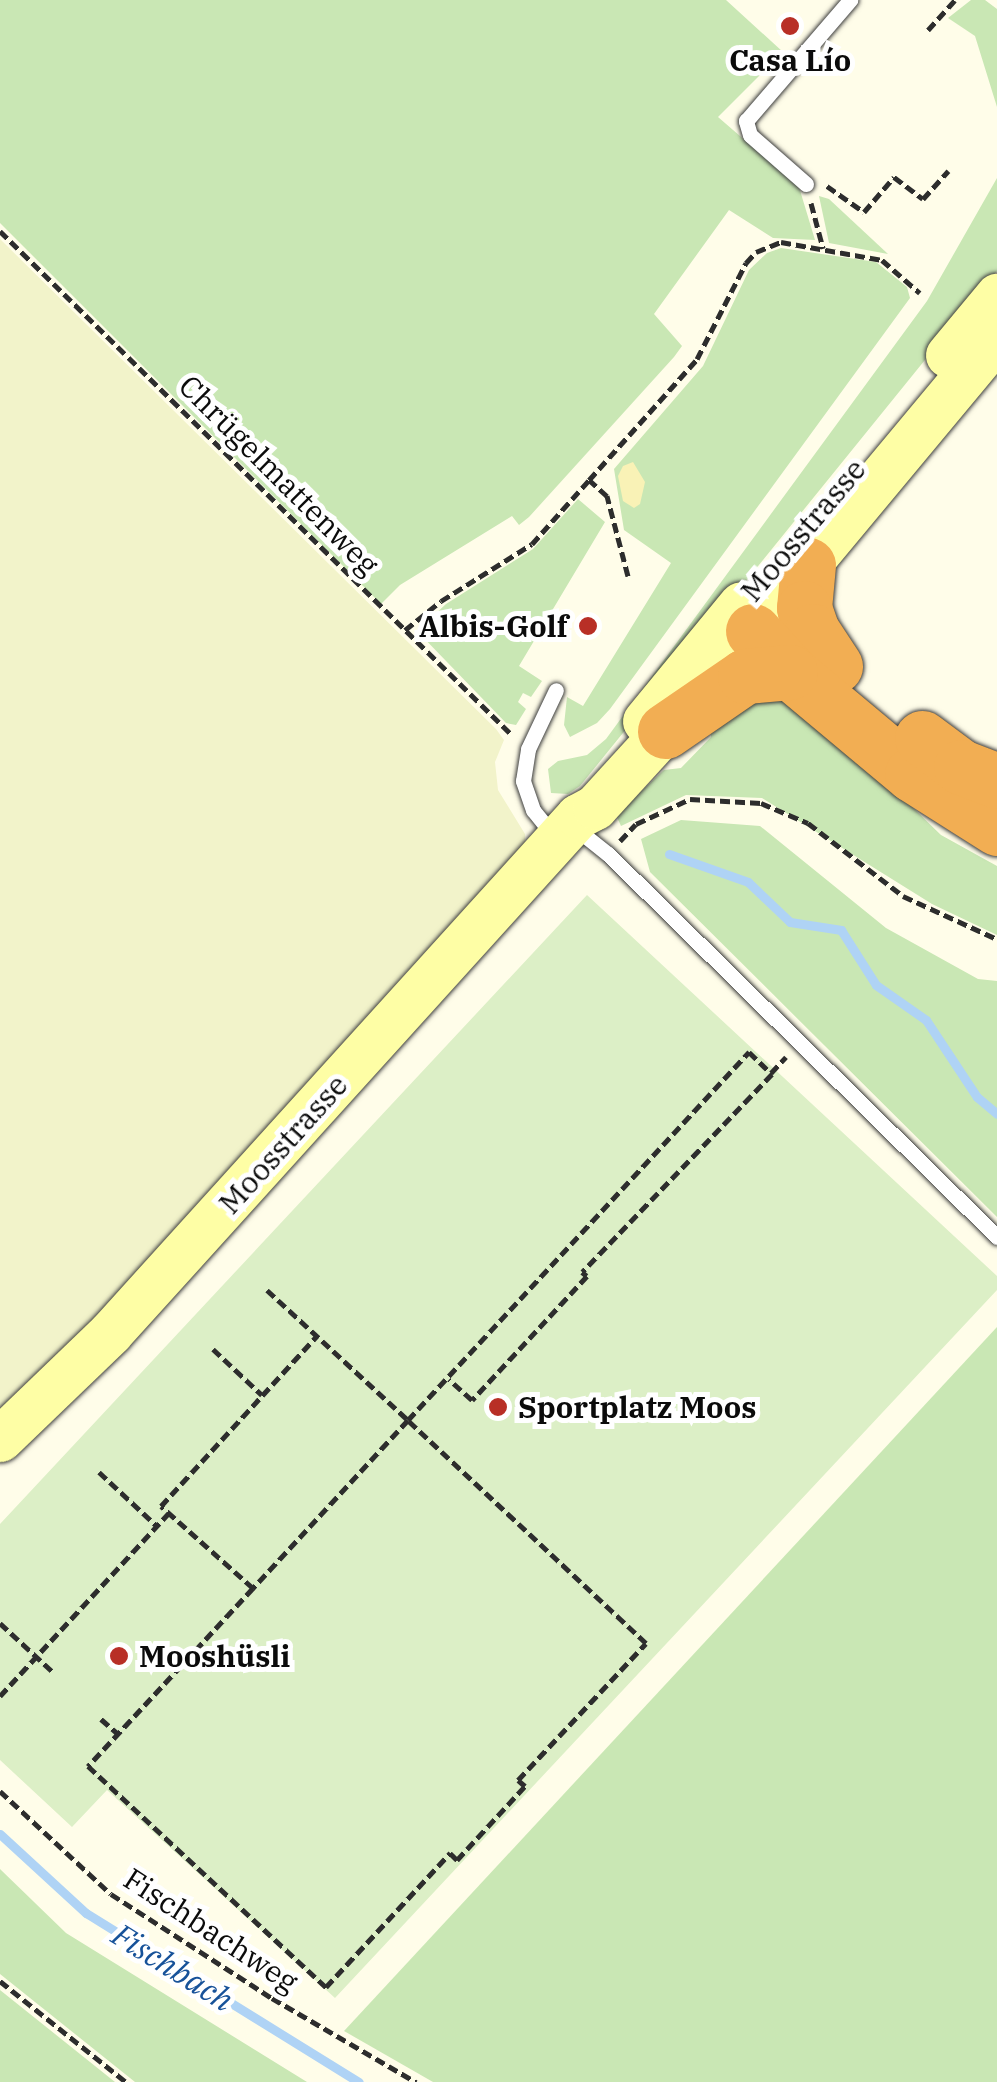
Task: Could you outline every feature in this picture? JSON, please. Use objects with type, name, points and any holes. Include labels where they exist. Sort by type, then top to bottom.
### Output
[{"type":"highway","points":[[808,565],[804,608],[812,631],[813,669],[912,774],[997,828]]},
{"type":"highway","points":[[752,619],[813,669],[948,758],[997,781]]},
{"type":"highway","points":[[665,730],[746,676],[813,669]]},
{"type":"main road","name":"Moosstrasse","points":[[0,1439],[110,1334],[569,826],[595,807],[665,730],[997,296]]},
{"type":"main road","name":"Moosstrasse","points":[[569,826],[583,799],[808,565],[997,338]]},
{"type":"lane","points":[[806,184],[750,135],[746,121],[850,0]]},
{"type":"lane","points":[[556,690],[528,749],[522,781],[533,810],[569,826],[608,854],[997,1237]]},
{"type":"path","points":[[928,30],[955,0]]},
{"type":"path","points":[[824,248],[806,184],[834,187],[864,212],[894,177],[923,199],[948,171]]},
{"type":"path","name":"Chrügelmattenweg","points":[[0,231],[528,749]]},
{"type":"path","points":[[405,630],[441,601],[532,544],[697,359],[756,252],[780,242],[882,260],[920,293]]},
{"type":"path","points":[[590,480],[606,496],[628,576]]},
{"type":"path","points":[[608,854],[636,824],[690,799],[761,802],[808,823],[904,896],[997,938]]},
{"type":"path","points":[[268,1290],[408,1420],[646,1643],[518,1780],[525,1786],[457,1860],[450,1854],[326,1987],[88,1766],[408,1420],[449,1378],[748,1052],[773,1070],[658,1198],[654,1195],[582,1272],[586,1276],[472,1400],[449,1378]]},
{"type":"path","points":[[253,1588],[161,1506],[317,1336]]},
{"type":"path","points":[[213,1349],[262,1395]]},
{"type":"path","points":[[98,1472],[157,1526]]},
{"type":"path","points":[[0,1696],[169,1513]]},
{"type":"path","points":[[0,1623],[54,1673]]},
{"type":"path","points":[[101,1718],[118,1734]]},
{"type":"path","name":"Fischbachweg","points":[[0,1792],[111,1894],[272,1998],[416,2082]]},
{"type":"path","points":[[0,1981],[126,2082]]},
{"type":"green space","points":[[0,0],[726,0],[783,52],[718,117],[799,187],[815,240],[773,238],[729,210],[654,314],[682,346],[674,357],[529,517],[519,525],[512,516],[400,585],[381,604],[0,223]]},
{"type":"green space","points":[[971,0],[985,0],[997,9],[997,107],[975,36],[948,18]]},
{"type":"green space","points":[[997,178],[997,271],[580,786],[568,794],[551,793],[548,769],[558,761],[587,755],[606,739],[927,301]]},
{"type":"green space","points":[[819,196],[829,199],[888,254],[829,243]]},
{"type":"green space","points":[[0,239],[496,729],[504,740],[495,762],[498,790],[525,834],[525,844],[0,1422]]},
{"type":"green space","points":[[781,248],[876,262],[907,287],[910,298],[610,709],[597,723],[570,737],[564,725],[567,697],[583,706],[671,563],[624,530],[614,469],[703,366],[749,270],[767,253]]},
{"type":"green space","points":[[578,499],[605,522],[519,666],[542,681],[531,697],[523,693],[518,702],[526,709],[516,725],[506,723],[417,631],[446,604],[533,549]]},
{"type":"green space","points":[[778,697],[816,714],[941,835],[997,866],[997,935],[932,904],[762,798],[686,795],[621,826],[616,815],[664,770],[681,768],[711,737],[710,719],[746,701]]},
{"type":"green space","points":[[681,820],[760,826],[886,928],[978,979],[997,981],[997,1217],[650,872],[641,839]]},
{"type":"green space","name":"Sportplatz Moos","points":[[587,895],[997,1276],[997,1290],[335,1998],[107,1790],[72,1827],[0,1760],[0,1524]]},
{"type":"green space","points":[[997,1327],[997,2082],[433,2082],[344,2031]]},
{"type":"green space","points":[[0,1869],[66,1933],[307,2082],[135,2082],[0,1974]]},
{"type":"green space","points":[[0,1990],[115,2082],[0,2082]]},
{"type":"sand","points":[[633,462],[645,482],[640,504],[634,508],[623,501],[618,476],[623,466]]},
{"type":"waterway","points":[[669,854],[748,882],[790,922],[841,930],[876,985],[926,1020],[977,1097],[997,1114]]},
{"type":"waterway","name":"Fischbach","points":[[0,1834],[86,1913],[359,2082]]},
{"type":"place","name":"Casa Lío","points":[[790,26]]},
{"type":"place","name":"Albis-Golf","points":[[588,626]]},
{"type":"place","name":"Sportplatz Moos","points":[[498,1407]]},
{"type":"place","name":"Mooshüsli","points":[[119,1656]]}]
